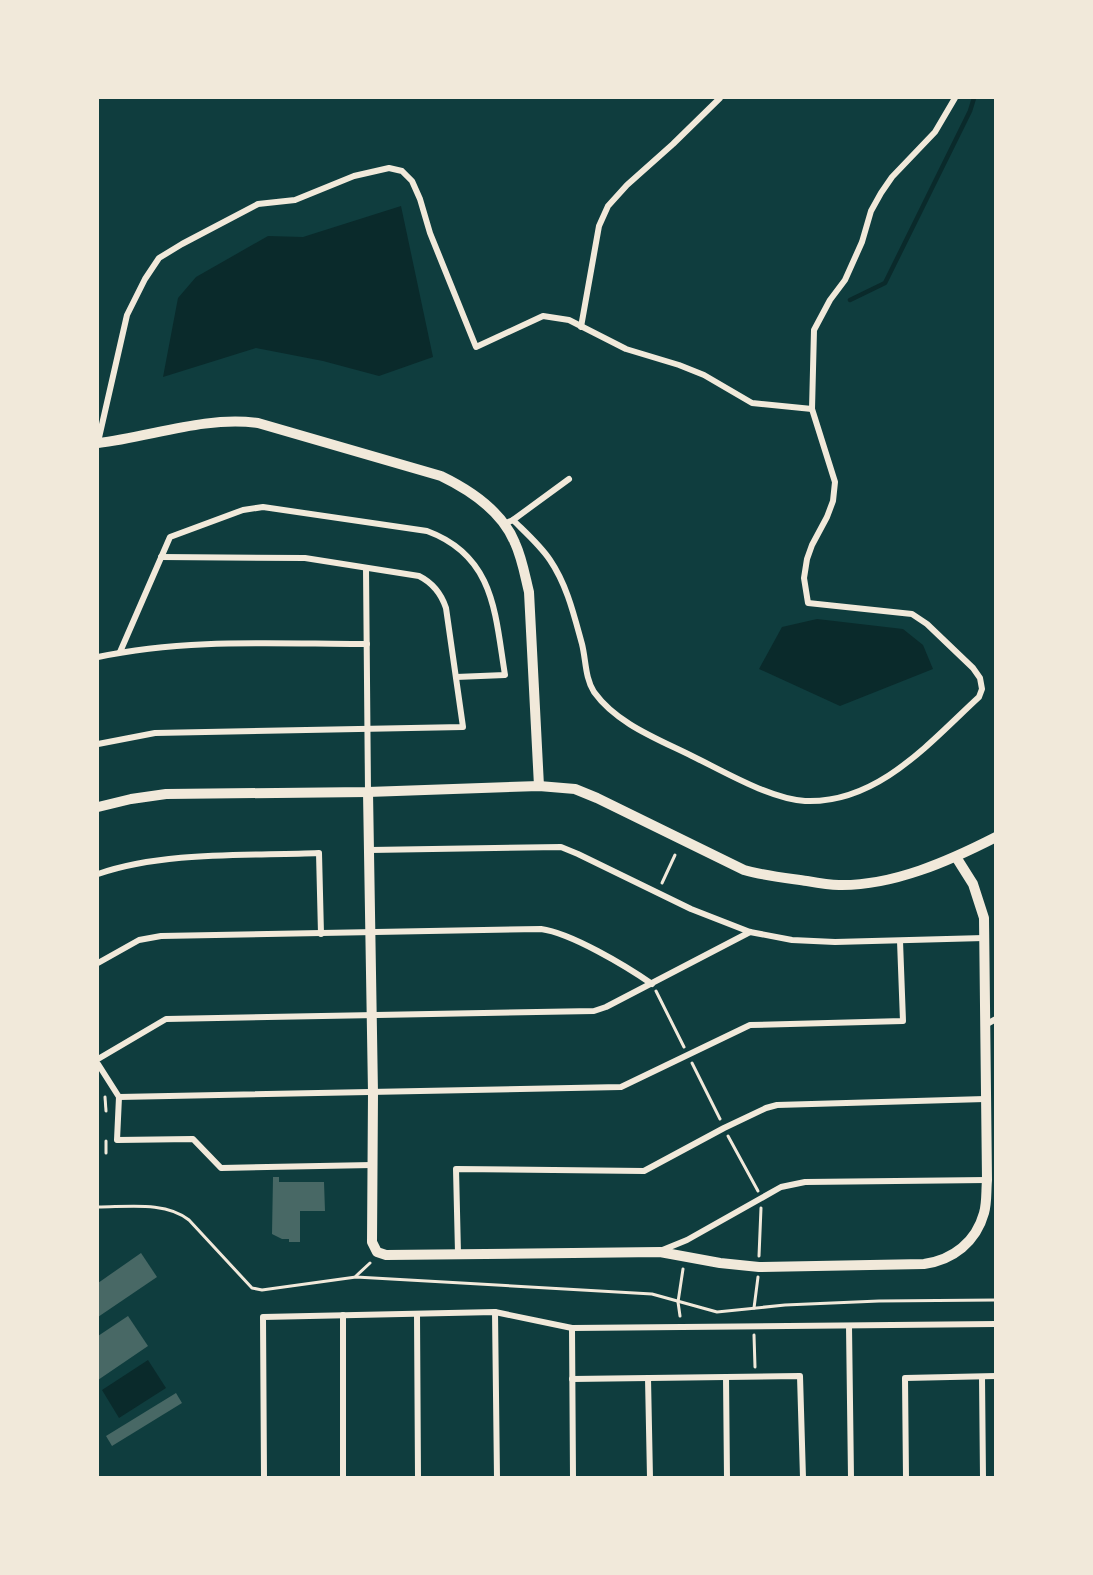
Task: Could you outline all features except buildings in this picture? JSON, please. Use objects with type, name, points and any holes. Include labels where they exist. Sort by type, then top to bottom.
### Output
[{"type":"street","points":[[581,327],[599,226],[608,206],[627,185],[720,98]]},
{"type":"street","points":[[812,409],[752,403],[704,375],[626,349],[569,320],[543,316],[476,347],[430,234],[412,181],[402,171],[389,168],[354,176],[295,200],[258,204],[182,243],[159,258],[145,279],[127,315],[98,442],[207,422],[237,420],[258,423],[441,476],[467,489],[549,558],[564,585],[582,646],[587,676],[593,690],[620,718],[650,736],[731,776],[774,794],[804,801],[833,799],[869,788],[888,777],[925,746],[979,697],[982,690],[980,678],[973,668],[927,624],[912,614],[808,603],[804,578],[807,559],[827,517],[833,501],[836,482],[812,409],[814,330],[819,318],[845,280],[862,242],[871,211],[881,193],[892,177],[935,132],[955,98]]},
{"type":"street","points":[[508,522],[569,478]]},
{"type":"street","points":[[120,652],[170,537],[236,512],[263,507],[427,531],[448,540],[468,557],[485,581],[493,602],[505,675],[456,677]]},
{"type":"street","points":[[508,522],[529,592],[539,786]]},
{"type":"street","points":[[98,744],[156,733],[464,727],[446,608],[442,596],[426,580],[418,576],[298,558],[161,557]]},
{"type":"street","points":[[366,568],[373,1093],[372,1242],[377,1252],[386,1255],[660,1252],[720,1263],[759,1267],[924,1264],[952,1256],[964,1247],[977,1232],[984,1212],[987,1180],[984,918],[973,884],[956,856]]},
{"type":"street","points":[[98,657],[120,652],[192,645],[367,644]]},
{"type":"street","points":[[98,807],[166,794],[368,792],[539,786],[575,789],[744,870],[839,885],[895,877],[926,869],[996,837]]},
{"type":"street","points":[[370,850],[561,847],[716,920],[750,932],[792,940],[835,942],[984,938]]},
{"type":"street","points":[[98,874],[121,866],[178,858],[319,854],[321,934]]},
{"type":"street","points":[[98,963],[139,940],[161,936],[541,929],[555,931],[633,971],[652,984]]},
{"type":"street","points":[[98,1059],[166,1018],[594,1011],[606,1008],[750,932]]},
{"type":"street","points":[[119,1097],[621,1087],[750,1025],[903,1021],[900,941]]},
{"type":"street","points":[[985,1025],[996,1019]]},
{"type":"street","points":[[98,1064],[119,1097],[117,1140],[193,1139],[221,1168],[372,1165]]},
{"type":"street","points":[[458,1253],[456,1169],[644,1171],[724,1128],[777,1105],[985,1100]]},
{"type":"street","points":[[660,1252],[687,1240],[781,1187],[805,1182],[987,1180]]},
{"type":"street","points":[[495,1312],[497,1478]]},
{"type":"street","points":[[264,1478],[263,1317],[495,1312],[572,1328],[996,1324]]},
{"type":"street","points":[[417,1314],[418,1478]]},
{"type":"street","points":[[343,1315],[343,1478]]},
{"type":"street","points":[[849,1326],[851,1478]]},
{"type":"street","points":[[572,1328],[573,1478]]},
{"type":"street","points":[[572,1379],[800,1376],[803,1478]]},
{"type":"street","points":[[906,1478],[905,1378],[996,1376]]},
{"type":"street","points":[[726,1377],[727,1478]]},
{"type":"street","points":[[982,1377],[983,1478]]},
{"type":"street","points":[[648,1378],[650,1478]]},
{"type":"path","points":[[657,893],[675,855]]},
{"type":"path","points":[[102,1092],[106,1100],[106,1111]]},
{"type":"path","points":[[106,1134],[106,1153]]},
{"type":"path","points":[[98,1207],[165,1208],[181,1213],[252,1288],[262,1290],[356,1276],[652,1294],[717,1312],[785,1305],[996,1300]]},
{"type":"path","points":[[356,1276],[370,1263]]},
{"type":"path","points":[[681,1327],[678,1302],[683,1265]]},
{"type":"path","points":[[754,1327],[755,1377]]},
{"type":"water","points":[[401,206],[433,357],[379,376],[323,361],[256,348],[163,377],[178,298],[196,277],[268,236],[303,237]]},
{"type":"water","points":[[817,619],[903,629],[923,645],[933,669],[840,706],[759,669],[782,627]]},
{"type":"water","points":[[148,1360],[166,1388],[119,1418],[102,1390]]},
{"type":"waterway","points":[[850,300],[885,283],[970,111],[974,98]]}]
